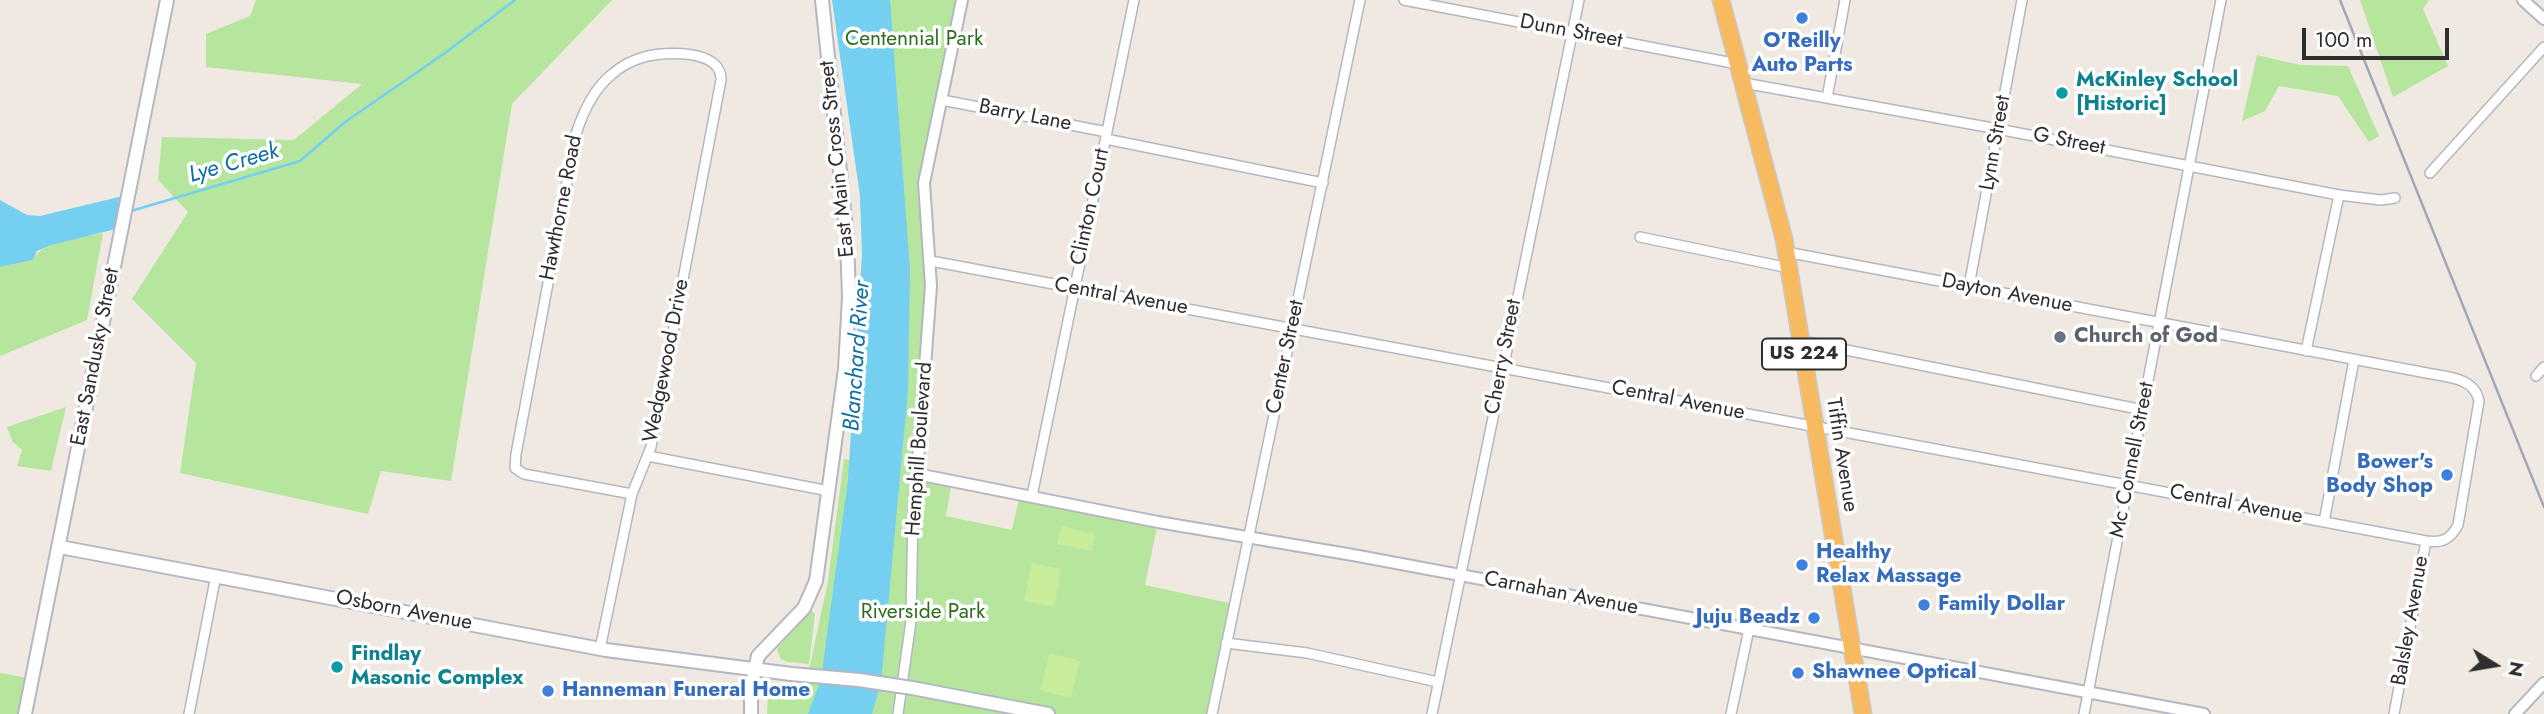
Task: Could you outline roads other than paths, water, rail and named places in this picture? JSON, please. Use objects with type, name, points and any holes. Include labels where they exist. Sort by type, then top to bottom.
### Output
[{"type":"highway","name":"Tiffin Avenue","points":[[1721,0],[1788,260],[1863,714]]},
{"type":"main road","name":"East Sandusky Street","points":[[25,714],[167,0]]},
{"type":"main road","name":"East Main Cross Street","points":[[751,714],[751,688],[758,656],[809,601],[816,581],[845,369],[849,267],[822,0]]},
{"type":"main road","name":"Osborn Avenue","points":[[60,547],[600,649],[755,670],[859,680],[1048,714]]},
{"type":"street","name":"Hemphill Boulevard","points":[[898,714],[910,635],[917,474],[929,335],[931,261],[923,183],[962,0]]},
{"type":"street","name":"Clinton Court","points":[[1032,496],[1134,0]]},
{"type":"street","name":"Center Street","points":[[1212,714],[1360,0]]},
{"type":"street","name":"Dunn Street","points":[[1404,0],[1738,64]]},
{"type":"street","name":"Cherry Street","points":[[1432,714],[1579,0]]},
{"type":"street","points":[[1826,98],[1845,0]]},
{"type":"street","name":"Lynn Street","points":[[1969,286],[2022,0]]},
{"type":"street","name":"Mc Connell Street","points":[[2084,714],[2221,0]]},
{"type":"street","points":[[2524,0],[2544,19]]},
{"type":"street","points":[[2430,173],[2544,47]]},
{"type":"street","name":"Hawthorne Road","points":[[632,494],[524,474],[515,468],[576,134],[593,94],[602,83],[625,66],[655,54],[692,55],[706,58],[720,69]]},
{"type":"street","name":"Wedgewood Drive","points":[[600,649],[632,494],[648,456],[721,80],[720,69]]},
{"type":"street","name":"G Street","points":[[1744,83],[2339,195],[2381,200],[2395,198]]},
{"type":"street","name":"Barry Lane","points":[[942,100],[1322,183]]},
{"type":"street","points":[[2306,351],[2339,195]]},
{"type":"street","name":"Dayton Avenue","points":[[1640,237],[1969,286],[2449,377],[2474,388]]},
{"type":"street","name":"Central Avenue","points":[[931,261],[2426,541]]},
{"type":"street","points":[[1802,341],[2143,410]]},
{"type":"street","points":[[2324,522],[2354,360]]},
{"type":"street","points":[[2536,376],[2544,367]]},
{"type":"street","name":"Balsley Avenue","points":[[2394,714],[2426,541],[2442,542],[2458,525],[2479,401],[2474,388]]},
{"type":"street","points":[[648,456],[829,491]]},
{"type":"street","name":"Carnahan Avenue","points":[[917,474],[2204,714]]},
{"type":"street","points":[[189,714],[216,575]]},
{"type":"street","points":[[1731,714],[1749,629]]},
{"type":"street","points":[[1226,643],[1307,653],[1438,682]]},
{"type":"street","points":[[2515,714],[2544,683]]},
{"type":"water","name":"Blanchard River","points":[[832,0],[890,0],[910,270],[908,390],[881,682],[872,714],[808,714],[821,679],[848,480],[862,255],[860,196]]},
{"type":"water","points":[[127,195],[120,228],[51,245],[37,251],[33,260],[0,267],[0,200],[27,215],[40,216]]},
{"type":"waterway","name":"Lye Creek","points":[[131,211],[300,161],[345,122],[445,53],[515,0]]},
{"type":"railway","points":[[2340,0],[2544,507]]},
{"type":"place","name":"O'Reilly Auto Parts","points":[[1802,18]]},
{"type":"place","name":"McKinley School [Historic]","points":[[2062,93]]},
{"type":"place","name":"Church of God","points":[[2060,337]]},
{"type":"place","name":"Bower's Body Shop","points":[[2447,475]]},
{"type":"place","name":"Healthy Relax Massage","points":[[1802,565]]},
{"type":"place","name":"Family Dollar","points":[[1924,605]]},
{"type":"place","name":"Juju Beadz","points":[[1814,618]]},
{"type":"place","name":"Findlay Masonic Complex","points":[[337,667]]},
{"type":"place","name":"Shawnee Optical","points":[[1798,673]]},
{"type":"place","name":"Hanneman Funeral Home","points":[[548,691]]},
{"type":"park label","name":"Centennial Park","points":[[914,40]]},
{"type":"park label","name":"Riverside Park","points":[[923,613]]}]
